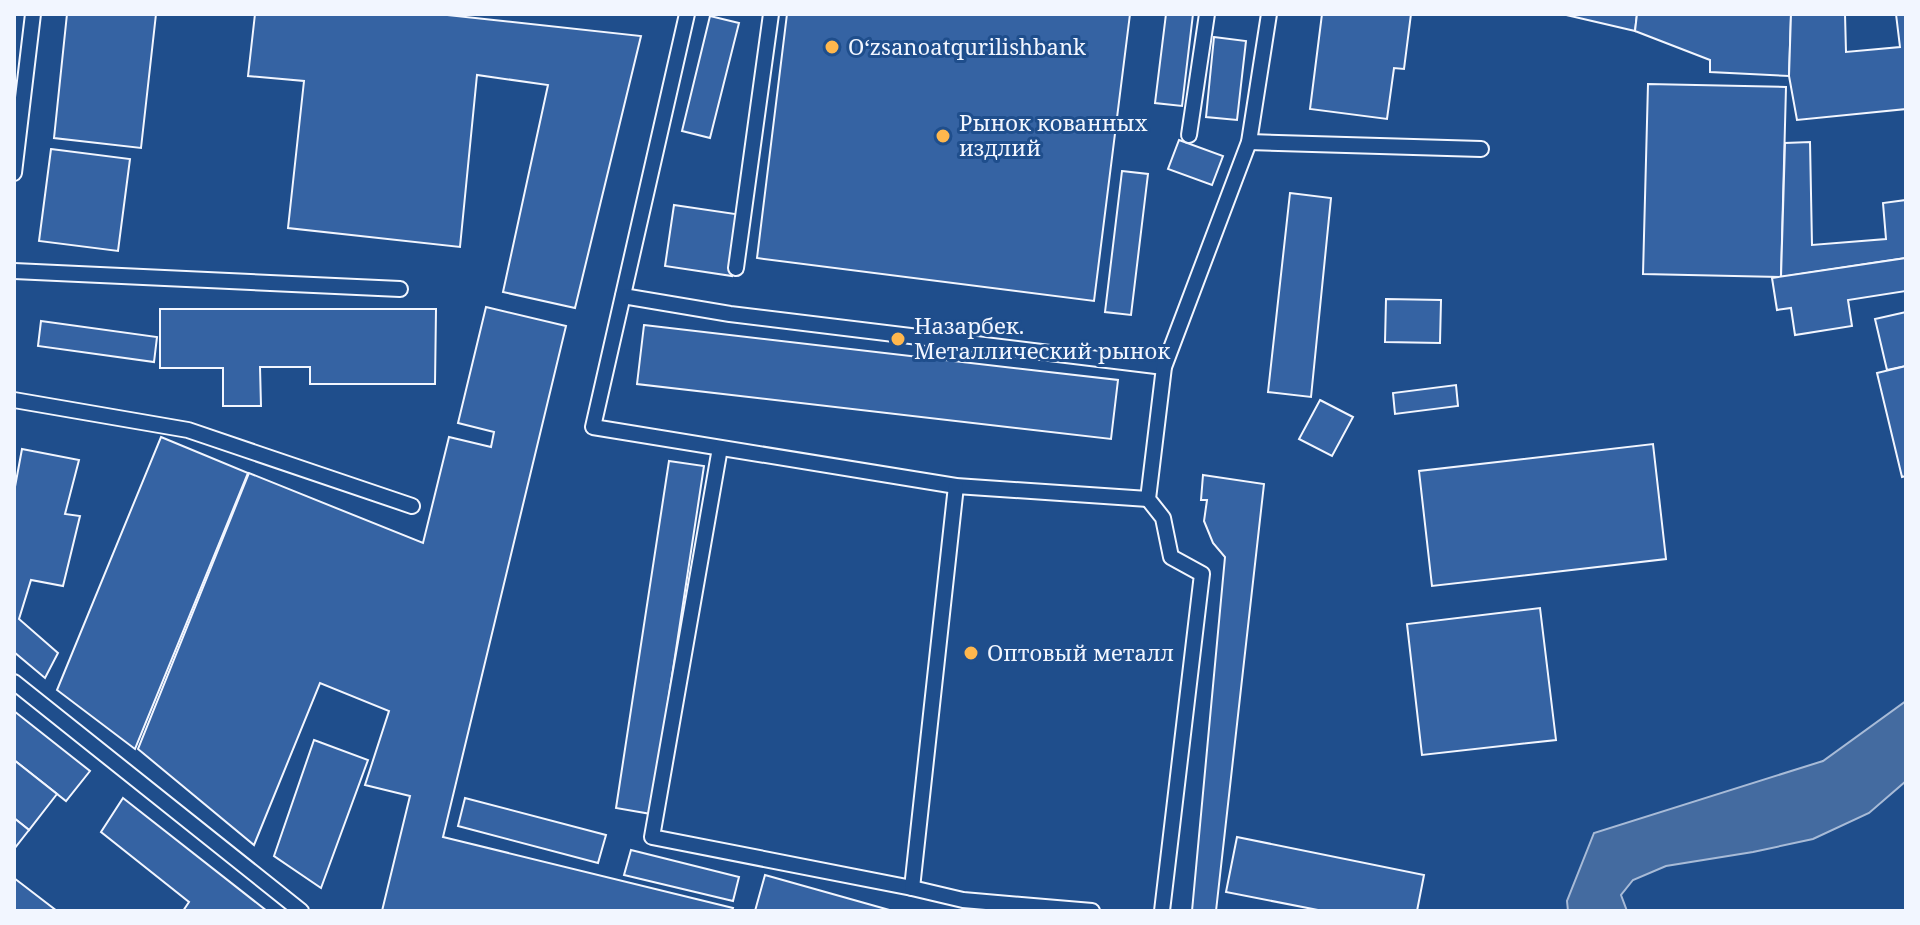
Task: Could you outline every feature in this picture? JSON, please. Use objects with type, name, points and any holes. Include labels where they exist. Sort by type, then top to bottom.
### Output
[{"type":"lane","points":[[14,173],[33,14]]},
{"type":"lane","points":[[687,14],[593,427],[956,486],[1148,499]]},
{"type":"lane","points":[[736,268],[771,14]]},
{"type":"lane","points":[[1189,135],[1207,14]]},
{"type":"lane","points":[[1162,911],[1202,574],[1171,557],[1163,518],[1148,499],[1164,367],[1249,142],[1269,14]]},
{"type":"lane","points":[[1249,142],[1481,149]]},
{"type":"lane","points":[[14,271],[400,289]]},
{"type":"lane","points":[[623,296],[730,314],[1164,367]]},
{"type":"lane","points":[[14,400],[188,430],[412,506]]},
{"type":"lane","points":[[720,448],[652,837],[963,900],[1092,911]]},
{"type":"lane","points":[[912,888],[956,486]]},
{"type":"lane","points":[[14,682],[301,911]]},
{"type":"water","points":[[1906,701],[1906,781],[1869,813],[1813,839],[1666,866],[1633,880],[1621,895],[1627,911],[1568,911],[1567,901],[1594,833],[1823,761]]},
{"type":"building","points":[[67,14],[156,14],[141,148],[54,138]]},
{"type":"building","points":[[255,14],[438,14],[641,36],[575,308],[503,292],[548,85],[477,75],[460,247],[288,228],[304,81],[248,76]]},
{"type":"building","name":"Рынок кованных издлий","points":[[787,14],[1130,14],[1094,301],[757,258]]},
{"type":"building","points":[[1166,14],[1193,14],[1182,106],[1155,103]]},
{"type":"building","points":[[1322,14],[1411,14],[1404,69],[1394,68],[1387,119],[1310,109]]},
{"type":"building","points":[[1562,14],[1637,14],[1635,31]]},
{"type":"building","points":[[1637,14],[1791,14],[1789,76],[1710,72],[1710,60],[1635,31]]},
{"type":"building","points":[[1791,14],[1845,14],[1846,52],[1900,47],[1896,14],[1906,14],[1906,109],[1797,120],[1789,76]]},
{"type":"building","points":[[710,16],[739,23],[710,138],[682,131]]},
{"type":"building","points":[[1214,37],[1246,41],[1237,120],[1206,117]]},
{"type":"building","points":[[1648,84],[1786,87],[1781,277],[1643,274]]},
{"type":"building","points":[[1179,140],[1223,156],[1212,185],[1168,169]]},
{"type":"building","points":[[1810,142],[1812,245],[1886,239],[1883,203],[1906,200],[1906,258],[1781,277],[1785,143]]},
{"type":"building","points":[[51,149],[130,159],[118,251],[39,241]]},
{"type":"building","points":[[1122,171],[1148,174],[1131,315],[1105,312]]},
{"type":"building","points":[[1290,193],[1331,198],[1311,397],[1268,392]]},
{"type":"building","points":[[674,205],[742,215],[732,276],[665,266]]},
{"type":"building","points":[[1906,258],[1906,291],[1848,300],[1852,326],[1795,335],[1791,308],[1777,310],[1772,278]]},
{"type":"building","points":[[1386,299],[1441,300],[1440,343],[1385,342]]},
{"type":"building","points":[[486,307],[566,326],[443,837],[733,908],[732,911],[382,911],[410,796],[365,785],[389,711],[320,683],[254,845],[138,749],[249,473],[423,543],[449,437],[491,447],[494,432],[458,423]]},
{"type":"building","points":[[160,309],[436,309],[435,384],[310,384],[310,367],[260,367],[261,406],[223,406],[223,368],[160,368]]},
{"type":"building","points":[[1906,312],[1906,366],[1887,370],[1875,319]]},
{"type":"building","points":[[41,321],[157,337],[154,362],[38,346]]},
{"type":"building","points":[[644,325],[1118,380],[1111,439],[637,384]]},
{"type":"building","points":[[1906,366],[1906,476],[1902,477],[1877,373]]},
{"type":"building","points":[[1456,385],[1458,406],[1395,414],[1393,393]]},
{"type":"building","points":[[1320,400],[1353,417],[1332,456],[1299,439]]},
{"type":"building","points":[[161,437],[248,473],[135,749],[57,690]]},
{"type":"building","points":[[1653,444],[1666,559],[1432,586],[1419,471]]},
{"type":"building","points":[[22,449],[79,460],[65,514],[80,516],[63,586],[31,580],[19,619],[58,653],[45,678],[14,652],[14,492]]},
{"type":"building","points":[[669,461],[704,466],[651,814],[616,808]]},
{"type":"building","points":[[1203,475],[1264,484],[1216,911],[1192,911],[1225,557],[1213,543],[1204,521],[1207,500],[1201,500]]},
{"type":"building","points":[[1540,608],[1556,740],[1422,755],[1407,624]]},
{"type":"building","points":[[14,711],[90,771],[66,801],[14,760]]},
{"type":"building","points":[[314,740],[368,760],[321,888],[274,856]]},
{"type":"building","points":[[14,760],[57,794],[29,830],[14,818]]},
{"type":"building","points":[[123,798],[267,911],[183,911],[189,902],[101,832]]},
{"type":"building","points":[[465,798],[606,835],[598,863],[458,826]]},
{"type":"building","points":[[14,818],[29,830],[14,849]]},
{"type":"building","points":[[1237,837],[1424,875],[1417,911],[1323,911],[1226,892]]},
{"type":"building","points":[[631,850],[739,877],[733,901],[624,875]]},
{"type":"building","points":[[765,875],[893,911],[755,911]]},
{"type":"building","points":[[14,878],[57,911],[14,911]]},
{"type":"place","name":"Oʻzsanoatqurilishbank","points":[[832,47]]},
{"type":"place","name":"Рынок кованных издлий","points":[[943,136]]},
{"type":"place","name":"Назарбек. Металлический рынок","points":[[898,339]]},
{"type":"place","name":"Оптовый металл","points":[[971,653]]}]
